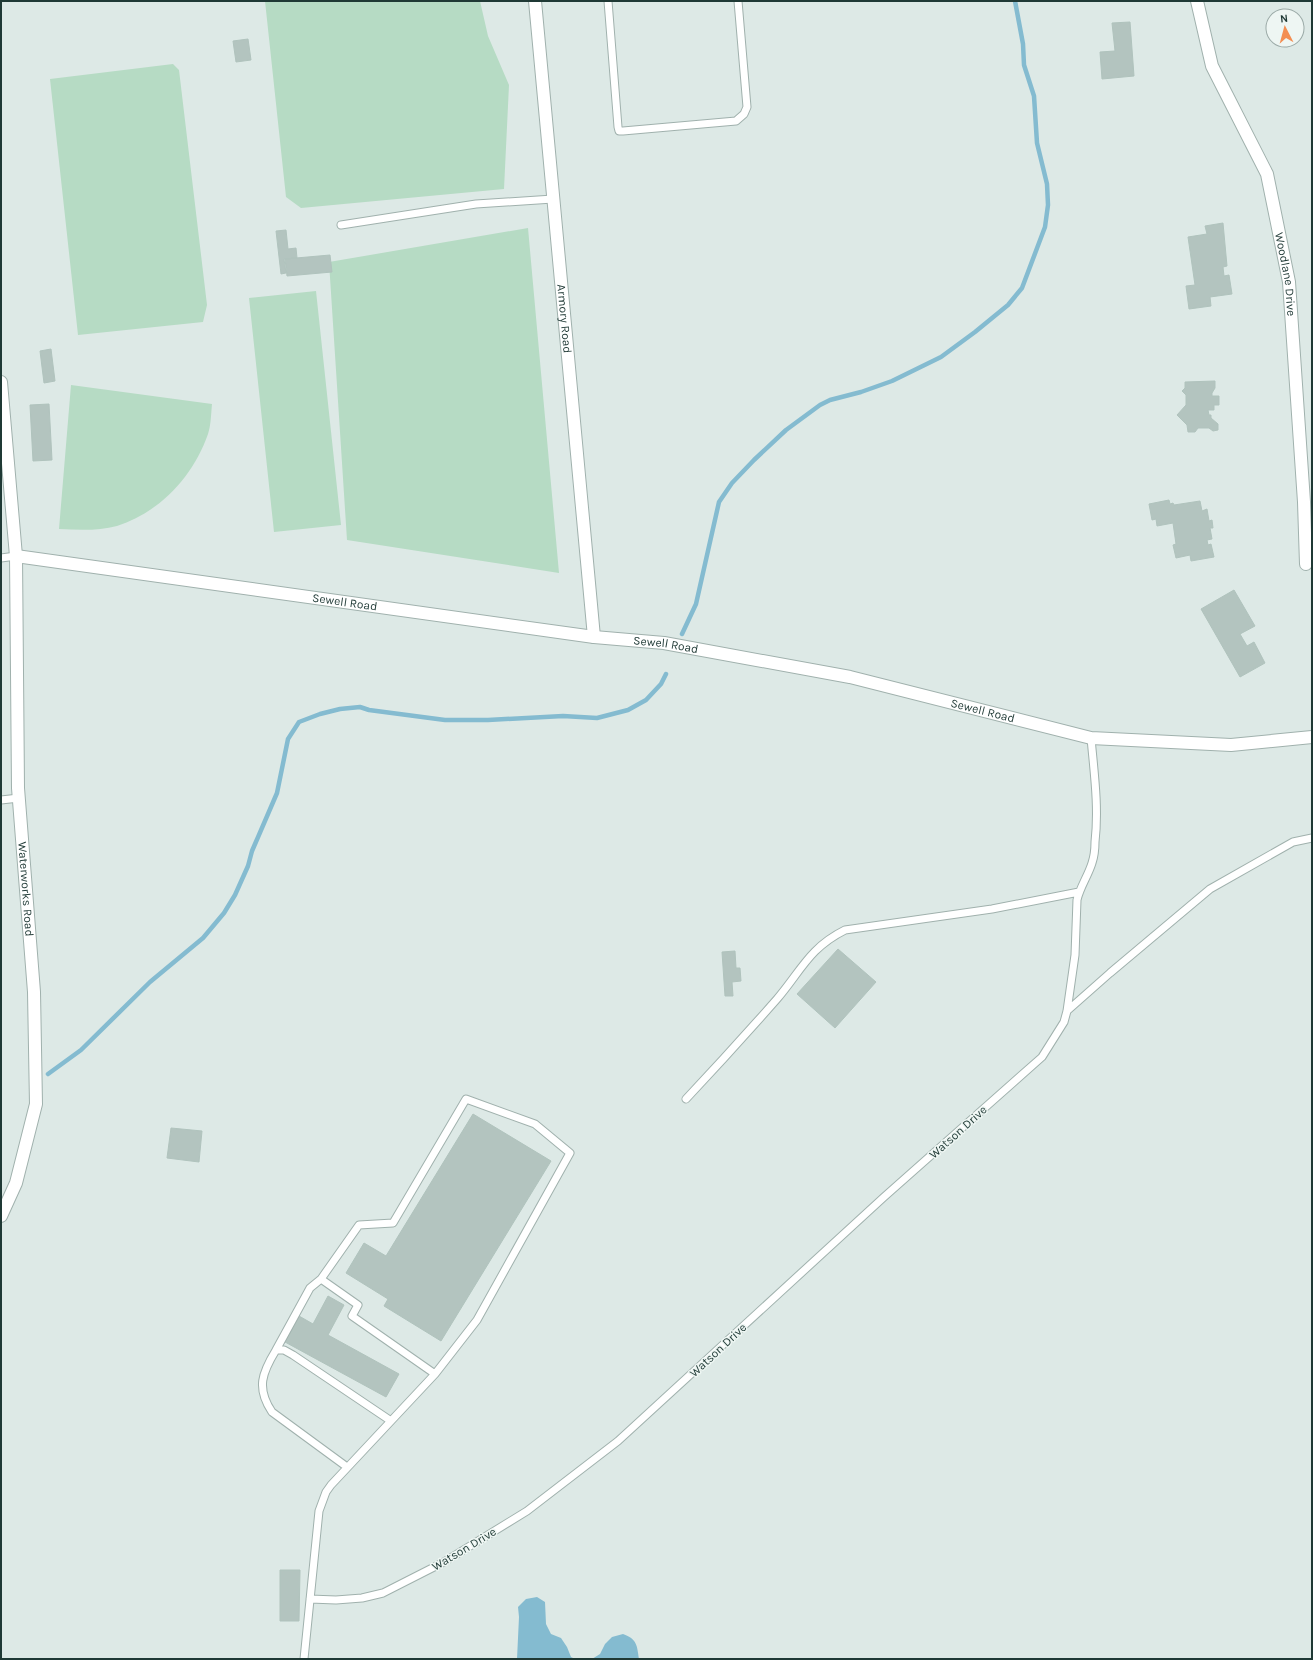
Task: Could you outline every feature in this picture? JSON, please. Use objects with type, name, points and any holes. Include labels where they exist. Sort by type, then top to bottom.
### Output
[{"type":"street","name":"Armory Road","points":[[535,1],[594,637]]},
{"type":"street","name":"Woodlane Drive","points":[[1197,1],[1212,66],[1267,174],[1287,275],[1304,502],[1306,564]]},
{"type":"street","name":"Waterworks Road","points":[[1,382],[16,556],[19,798],[34,992],[36,1104],[16,1183],[1,1216]]},
{"type":"street","name":"Sewell Road","points":[[16,556],[594,637],[664,643],[850,677],[1090,738],[1231,745],[1312,737]]},
{"type":"lane","points":[[608,1],[618,127],[620,131],[623,131],[736,121],[744,114],[747,107],[738,1]]},
{"type":"lane","points":[[341,226],[476,204],[553,199]]},
{"type":"lane","points":[[1,558],[16,556]]},
{"type":"lane","points":[[1067,1011],[1075,955],[1077,900],[1092,863],[1097,826],[1096,793],[1090,738]]},
{"type":"lane","points":[[1,800],[19,798]]},
{"type":"lane","points":[[1067,1011],[1210,888],[1294,842],[1312,838]]},
{"type":"lane","points":[[686,1099],[778,998],[812,953],[834,936],[845,930],[992,909],[1079,892]]},
{"type":"lane","name":"Watson Drive","points":[[310,1599],[336,1600],[362,1598],[394,1588],[444,1562],[527,1511],[618,1441],[884,1197],[1042,1057],[1064,1022],[1067,1011]]},
{"type":"lane","points":[[304,1659],[319,1511],[326,1492],[331,1484],[435,1374],[477,1320],[570,1154],[535,1124],[466,1099],[393,1223],[358,1225],[321,1279],[310,1288],[265,1367],[263,1381],[264,1394],[272,1412],[347,1467]]},
{"type":"lane","points":[[321,1279],[358,1305],[352,1316],[435,1374]]},
{"type":"lane","points":[[276,1350],[284,1350],[293,1355],[391,1421]]},
{"type":"green space","points":[[265,1],[480,1],[488,36],[509,85],[504,189],[301,208],[286,197]]},
{"type":"green space","points":[[173,64],[179,70],[207,305],[203,322],[78,335],[50,79]]},
{"type":"green space","points":[[528,228],[559,573],[347,540],[329,262]]},
{"type":"green space","points":[[316,291],[341,525],[274,532],[249,298]]},
{"type":"green space","points":[[71,385],[212,404],[208,434],[194,465],[173,491],[161,502],[133,520],[110,528],[81,530],[59,529]]},
{"type":"water","points":[[537,1597],[545,1602],[546,1624],[551,1634],[561,1638],[571,1657],[575,1659],[517,1659],[518,1607],[526,1599]]},
{"type":"water","points":[[623,1634],[634,1640],[636,1643],[639,1659],[592,1659],[600,1654],[605,1644],[612,1637]]},
{"type":"building","points":[[1130,22],[1134,76],[1102,79],[1100,52],[1115,51],[1112,23]]},
{"type":"building","points":[[248,39],[251,60],[236,62],[233,41]]},
{"type":"building","points":[[1223,223],[1227,266],[1223,267],[1224,276],[1229,275],[1232,294],[1210,297],[1211,306],[1189,309],[1186,286],[1195,285],[1188,237],[1207,234],[1205,226]]},
{"type":"building","points":[[286,230],[288,249],[296,248],[297,258],[284,259],[286,273],[281,274],[276,231]]},
{"type":"building","points":[[330,255],[332,272],[287,276],[285,259]]},
{"type":"building","points":[[51,349],[55,381],[44,383],[40,351]]},
{"type":"building","points":[[1215,381],[1215,388],[1212,396],[1219,396],[1219,405],[1214,405],[1214,410],[1208,410],[1211,418],[1218,424],[1218,430],[1213,431],[1209,428],[1198,428],[1195,432],[1188,432],[1187,425],[1177,415],[1186,405],[1186,395],[1182,391],[1185,388],[1185,382]]},
{"type":"building","points":[[49,404],[52,460],[33,461],[30,405]]},
{"type":"building","points":[[1169,500],[1170,504],[1173,503],[1174,505],[1200,501],[1202,511],[1207,509],[1209,521],[1212,520],[1213,528],[1210,528],[1212,539],[1207,540],[1208,545],[1211,544],[1214,557],[1191,561],[1190,555],[1176,558],[1173,545],[1176,544],[1173,523],[1157,526],[1156,519],[1152,520],[1149,504]]},
{"type":"building","points":[[1234,590],[1255,626],[1240,634],[1247,646],[1254,642],[1265,663],[1240,677],[1201,609]]},
{"type":"building","points":[[838,949],[876,982],[835,1028],[797,994]]},
{"type":"building","points":[[735,951],[736,968],[740,968],[741,981],[732,982],[733,996],[725,996],[722,952]]},
{"type":"building","points":[[473,1114],[551,1161],[441,1341],[384,1306],[388,1299],[346,1273],[364,1243],[386,1256]]},
{"type":"building","points":[[171,1128],[202,1131],[199,1162],[167,1158]]},
{"type":"building","points":[[328,1296],[344,1305],[328,1335],[399,1374],[386,1397],[285,1342],[299,1316],[313,1324]]},
{"type":"building","points":[[280,1570],[300,1570],[299,1621],[280,1621]]},
{"type":"waterway","points":[[682,634],[696,604],[719,502],[732,483],[754,460],[786,430],[820,405],[830,400],[861,392],[892,381],[941,357],[1008,305],[1022,288],[1045,227],[1048,205],[1047,184],[1037,143],[1034,96],[1024,65],[1023,44],[1015,1]]},
{"type":"waterway","points":[[48,1074],[81,1050],[150,982],[203,938],[224,913],[235,895],[248,866],[252,851],[277,793],[288,739],[299,722],[320,714],[340,709],[360,707],[369,710],[445,720],[488,720],[563,716],[597,718],[628,710],[646,700],[661,684],[666,674]]}]
